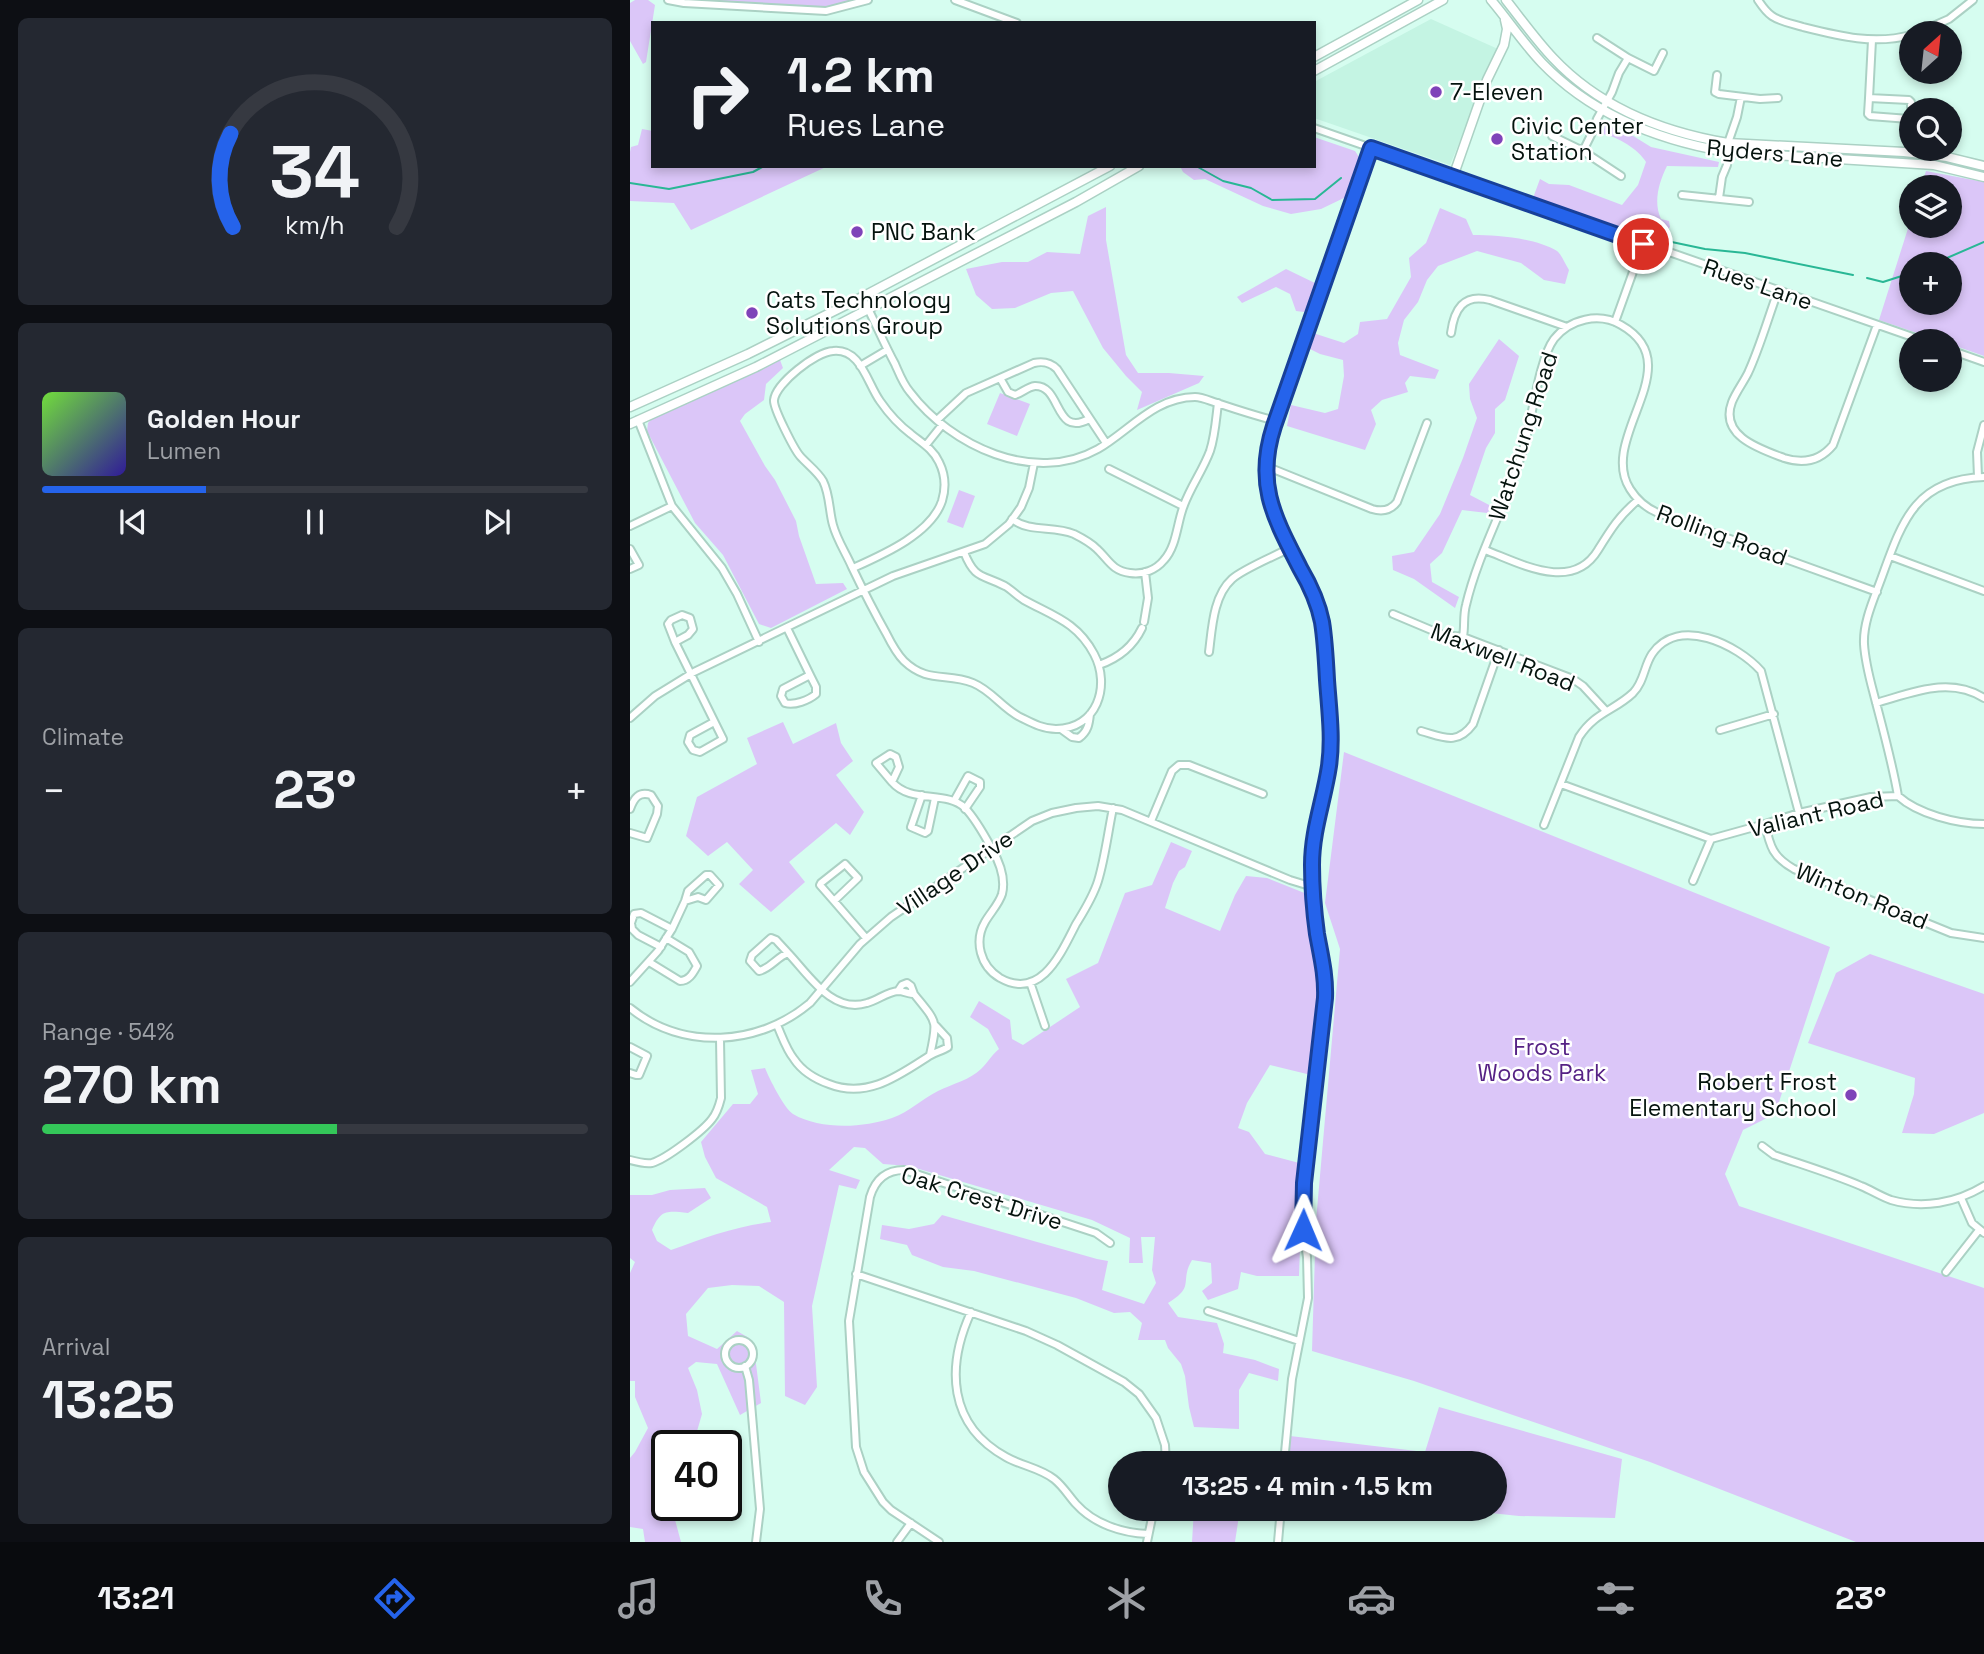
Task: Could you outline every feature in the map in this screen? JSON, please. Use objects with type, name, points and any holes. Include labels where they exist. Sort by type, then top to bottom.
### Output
[{"type":"main road","points":[[1316,56],[1418,0]]},
{"type":"main road","points":[[1316,70],[1443,0]]},
{"type":"main road","name":"Ryders Lane","points":[[1491,0],[1546,67],[1602,110],[1657,136],[1701,148],[1904,152],[1947,157],[1984,166]]},
{"type":"main road","name":"Ryders Lane","points":[[1506,0],[1554,60],[1569,73],[1607,102],[1675,132],[1728,148],[1934,165],[1984,177]]},
{"type":"main road","points":[[1453,177],[1487,80],[1504,45],[1507,29],[1503,14]]},
{"type":"main road","points":[[630,407],[748,354],[862,297],[1106,168]]},
{"type":"main road","points":[[634,422],[756,367],[1076,202],[1136,168]]},
{"type":"street","points":[[667,0],[817,11],[841,8],[868,0]]},
{"type":"street","points":[[955,0],[1012,21]]},
{"type":"street","points":[[1758,0],[1769,14],[1782,21],[1830,34],[1872,40],[1899,37]]},
{"type":"street","points":[[1944,21],[1973,0]]},
{"type":"street","points":[[1597,38],[1654,71],[1663,53]]},
{"type":"street","points":[[1872,40],[1868,114],[1899,118]]},
{"type":"street","points":[[1583,151],[1628,58]]},
{"type":"street","points":[[1717,75],[1715,92],[1719,94],[1778,98]]},
{"type":"street","points":[[1719,198],[1741,97]]},
{"type":"street","points":[[1869,98],[1899,100]]},
{"type":"street","name":"Rues Lane","points":[[1316,129],[1899,332]]},
{"type":"street","points":[[1552,136],[1583,151],[1620,176]]},
{"type":"street","points":[[1285,1451],[1292,1379],[1308,1298],[1303,1230],[1304,1183],[1325,998],[1313,887],[1312,844],[1331,744],[1324,636],[1317,604],[1313,591],[1278,526],[1270,503],[1266,478],[1268,452],[1276,421],[1371,148]]},
{"type":"street","points":[[1682,195],[1749,202]]},
{"type":"street","points":[[1615,322],[1643,244]]},
{"type":"street","points":[[1777,291],[1748,372],[1732,401],[1730,414],[1733,427],[1744,440],[1790,460],[1811,461],[1825,454],[1833,445],[1877,325]]},
{"type":"street","points":[[862,297],[908,389],[926,412],[956,434],[998,455],[1034,463],[1078,457],[1106,443],[1162,404],[1180,398],[1197,396],[1276,421]]},
{"type":"street","points":[[1451,333],[1458,309],[1466,302],[1477,299],[1490,300],[1567,327]]},
{"type":"street","name":"Watchung Road","points":[[1464,637],[1465,608],[1524,446],[1547,352],[1555,337],[1567,327],[1588,319],[1599,318],[1615,322]]},
{"type":"street","name":"Rolling Road","points":[[1615,322],[1637,338],[1648,362],[1646,384],[1622,453],[1626,482],[1638,500],[1658,513],[1877,592]]},
{"type":"street","points":[[860,366],[887,350]]},
{"type":"street","points":[[853,568],[901,544],[917,532],[937,511],[943,496],[944,480],[938,459],[887,411],[855,358],[844,352],[825,352],[782,383],[774,402],[799,455],[810,463],[822,480],[827,491],[834,527],[862,592],[897,653],[907,664],[925,675],[970,682],[987,691],[1016,716],[1040,726],[1061,729],[1075,725],[1090,714]]},
{"type":"street","points":[[1962,354],[1984,362]]},
{"type":"street","points":[[926,445],[939,423],[966,393],[1034,363],[1043,362],[1057,369],[1106,443]]},
{"type":"street","points":[[1000,378],[1008,392],[1015,395],[1033,386],[1043,388],[1072,424],[1080,424],[1089,419]]},
{"type":"street","points":[[1012,519],[1026,527],[1067,531],[1090,543],[1116,569],[1132,573],[1145,572],[1158,565],[1169,553],[1183,506],[1210,453],[1217,403]]},
{"type":"street","points":[[634,422],[672,506],[729,580],[759,642]]},
{"type":"street","points":[[1268,467],[1372,509],[1389,509],[1398,502],[1427,423]]},
{"type":"street","points":[[1898,796],[1866,663],[1864,640],[1868,615],[1904,521],[1922,499],[1947,484],[1965,478],[1981,477],[1977,452],[1984,425]]},
{"type":"street","points":[[630,718],[655,696],[691,674],[893,576],[985,544],[1002,531],[1021,507],[1030,488],[1034,463]]},
{"type":"street","points":[[1109,469],[1183,506]]},
{"type":"street","points":[[1485,550],[1544,572],[1570,571],[1592,558],[1618,519],[1638,500]]},
{"type":"street","points":[[630,526],[672,506]]},
{"type":"street","points":[[1209,652],[1213,616],[1225,587],[1233,578],[1290,548]]},
{"type":"street","points":[[630,549],[639,565],[630,569]]},
{"type":"street","points":[[964,552],[970,567],[980,576],[1002,585],[1075,629],[1085,640],[1099,665],[1102,682],[1100,696],[1090,714],[1085,733],[1079,738],[1072,737],[1061,729]]},
{"type":"street","points":[[1889,556],[1984,591]]},
{"type":"street","points":[[1099,665],[1111,661],[1133,645],[1143,625],[1148,598],[1145,572]]},
{"type":"street","name":"Maxwell Road","points":[[1393,614],[1443,635],[1464,637],[1573,679],[1606,711]]},
{"type":"street","points":[[675,642],[693,629],[692,622],[686,616],[669,621],[668,627],[675,642],[714,722],[723,739],[700,752],[693,751],[688,742],[690,734],[714,722]]},
{"type":"street","points":[[787,628],[810,675],[817,690],[813,696],[793,704],[782,700],[783,689],[810,675]]},
{"type":"street","points":[[1544,825],[1579,737],[1586,726],[1634,691],[1658,647],[1673,637],[1690,635],[1717,642],[1747,656],[1761,671],[1799,813]]},
{"type":"street","points":[[1421,731],[1449,738],[1462,736],[1467,732],[1473,724],[1499,650]]},
{"type":"street","points":[[1876,703],[1947,686],[1967,690],[1984,698]]},
{"type":"street","points":[[1720,730],[1774,715]]},
{"type":"street","points":[[1151,821],[1172,771],[1179,765],[1189,765],[1263,794]]},
{"type":"street","points":[[954,801],[968,776],[971,776],[980,782],[980,787],[965,808]]},
{"type":"street","points":[[892,782],[915,796],[954,801],[965,808],[992,848],[1001,866],[1002,893],[982,928],[981,953],[989,968],[1010,982],[1030,982],[1043,976],[1052,967],[1097,882],[1114,808]]},
{"type":"street","points":[[1561,784],[1712,839],[1693,881]]},
{"type":"street","points":[[630,809],[635,798],[643,794],[655,798],[658,806],[647,838],[630,834]]},
{"type":"street","points":[[922,795],[911,827],[925,833],[928,831],[935,799]]},
{"type":"street","name":"Valiant Road","points":[[1712,839],[1799,813],[1871,797],[1898,796],[1905,803],[1942,818],[1962,823],[1984,824]]},
{"type":"street","name":"Village Drive","points":[[630,1008],[670,1030],[696,1037],[720,1039],[750,1035],[777,1025],[800,1011],[822,990],[866,938],[891,917],[1032,821],[1052,813],[1088,807],[1114,808],[1151,821],[1266,871],[1313,887]]},
{"type":"street","name":"Winton Road","points":[[1765,824],[1773,851],[1780,861],[1794,869],[1951,933],[1984,938]]},
{"type":"street","points":[[834,901],[858,878],[845,864],[820,885],[866,938]]},
{"type":"street","points":[[630,982],[661,947],[688,891],[706,875],[710,875],[719,885],[706,900],[698,897],[685,901]]},
{"type":"street","points":[[661,947],[638,935],[632,929],[631,918],[634,914],[641,913],[672,929]]},
{"type":"street","points":[[649,962],[680,981],[688,979],[697,966],[690,952],[666,938]]},
{"type":"street","points":[[777,1025],[789,1052],[801,1068],[820,1081],[845,1089],[864,1089],[884,1084],[948,1047],[947,1038],[914,994],[898,991],[866,1004],[855,1005],[834,1000],[776,940],[771,938],[752,955],[750,961],[760,971],[766,970],[788,953]]},
{"type":"street","points":[[1030,982],[1045,1026]]},
{"type":"street","points":[[930,1055],[936,1026]]},
{"type":"street","points":[[630,1160],[646,1163],[668,1156],[712,1119],[721,1098],[720,1039]]},
{"type":"street","points":[[630,1047],[647,1056],[639,1075],[630,1073]]},
{"type":"street","points":[[1762,1146],[1774,1155],[1862,1186],[1890,1200],[1928,1204],[1961,1198],[1984,1186]]},
{"type":"street","name":"Oak Crest Drive","points":[[939,1542],[891,1510],[875,1493],[864,1472],[856,1447],[849,1321],[873,1189],[880,1178],[891,1171],[904,1170],[1096,1234],[1110,1242]]},
{"type":"street","points":[[1946,1272],[1981,1232],[1972,1223],[1961,1198]]},
{"type":"street","points":[[856,1274],[1026,1331],[1132,1388],[1146,1402],[1156,1418],[1165,1451]]},
{"type":"street","points":[[1208,1311],[1299,1341]]},
{"type":"street","points":[[971,1312],[958,1347],[955,1385],[959,1403],[975,1431],[999,1453],[1053,1478],[1083,1511],[1093,1518],[1114,1528],[1148,1538]]},
{"type":"street","points":[[744,1341],[751,1347],[752,1358],[745,1366],[734,1367],[727,1361],[726,1350],[733,1342],[744,1341]]},
{"type":"street","points":[[745,1366],[749,1380],[759,1490],[760,1509],[755,1542]]},
{"type":"street","points":[[1278,1542],[1279,1521]]},
{"type":"street","points":[[897,1542],[911,1523]]},
{"type":"shaded area","points":[[1431,19],[1498,49],[1450,165],[1316,119],[1316,81]]},
{"type":"green space","points":[[635,0],[648,0],[655,5],[646,62],[643,64],[630,41],[630,3]]},
{"type":"green space","points":[[668,0],[868,0],[826,11]]},
{"type":"green space","points":[[1605,125],[1630,134],[1651,147],[1719,162],[1718,167],[1667,166],[1659,185],[1657,206],[1661,219],[1669,221],[1670,227],[1658,239],[1533,198],[1540,179],[1549,184],[1569,185],[1622,205],[1638,185],[1646,162],[1627,144],[1603,134]]},
{"type":"green space","points":[[642,129],[651,131],[651,168],[824,168],[691,230],[674,203],[630,201],[630,152],[631,147],[638,145]]},
{"type":"green space","points":[[1316,138],[1355,151],[1359,157],[1346,197],[1321,209],[1291,214],[1263,206],[1205,179],[1194,180],[1181,168],[1316,168]]},
{"type":"green space","points":[[1926,171],[1947,175],[1925,175]]},
{"type":"green space","points":[[1962,178],[1984,182],[1984,356],[1962,348],[1962,329],[1905,329],[1879,320],[1899,257],[1899,315],[1962,315],[1962,252],[1901,252],[1905,238],[1962,238]]},
{"type":"green space","points":[[1106,207],[1106,240],[1126,355],[1138,373],[1204,376],[1199,383],[1137,410],[1142,392],[1103,348],[1073,291],[1051,293],[1015,308],[992,309],[976,295],[966,269],[1002,262],[1028,262],[1047,252],[1080,254],[1088,216]]},
{"type":"green space","points":[[1440,208],[1466,219],[1473,235],[1528,240],[1557,251],[1569,270],[1565,284],[1544,280],[1521,263],[1477,251],[1438,266],[1427,280],[1418,302],[1404,320],[1398,343],[1400,355],[1439,370],[1435,379],[1410,376],[1405,383],[1408,392],[1382,400],[1371,410],[1376,424],[1365,450],[1287,426],[1291,405],[1325,413],[1338,409],[1344,376],[1343,360],[1308,348],[1313,333],[1344,343],[1358,334],[1360,322],[1387,319],[1411,277],[1409,258],[1426,243]]},
{"type":"green space","points":[[1286,269],[1319,285],[1304,312],[1296,311],[1290,294],[1276,287],[1242,303],[1237,297]]},
{"type":"green space","points":[[1499,339],[1519,356],[1505,400],[1495,409],[1495,433],[1486,448],[1470,495],[1493,507],[1487,513],[1462,510],[1442,553],[1430,564],[1432,582],[1459,597],[1455,608],[1414,579],[1393,570],[1392,556],[1414,552],[1440,514],[1477,418],[1470,399],[1469,384]]},
{"type":"green space","points":[[780,360],[783,368],[766,384],[764,400],[740,421],[796,521],[816,584],[843,583],[847,589],[771,628],[759,624],[723,555],[695,523],[647,431],[648,423],[653,417]]},
{"type":"green space","points":[[1000,393],[1030,404],[1017,436],[987,424]]},
{"type":"green space","points":[[959,490],[975,496],[963,528],[947,522]]},
{"type":"green space","points":[[783,722],[793,744],[836,723],[841,743],[853,761],[836,775],[864,812],[850,835],[836,823],[789,862],[805,882],[771,912],[739,884],[753,870],[727,842],[708,856],[686,836],[697,797],[757,764],[747,738]]},
{"type":"green space","name":"Frost Woods Park","points":[[1344,752],[1830,947],[1775,1114],[1743,1130],[1725,1174],[1739,1206],[1984,1288],[1984,1542],[1856,1542],[1650,1462],[1414,1381],[1312,1351],[1316,1221],[1340,949],[1325,903]]},
{"type":"green space","points":[[1171,842],[1192,851],[1185,867],[1179,871],[1173,883],[1165,908],[1220,931],[1246,876],[1267,878],[1312,896],[1321,980],[1311,1075],[1270,1065],[1247,1103],[1238,1128],[1249,1132],[1265,1154],[1303,1164],[1299,1276],[1257,1276],[1241,1272],[1238,1289],[1208,1300],[1202,1291],[1212,1283],[1211,1263],[1192,1260],[1182,1292],[1168,1303],[1178,1317],[1217,1323],[1224,1344],[1223,1353],[1279,1369],[1278,1381],[1249,1373],[1239,1390],[1239,1429],[1194,1427],[1181,1364],[1165,1340],[1138,1340],[1142,1323],[1130,1312],[1114,1313],[1076,1298],[974,1271],[943,1267],[912,1255],[907,1245],[880,1239],[882,1225],[909,1229],[934,1224],[942,1215],[1108,1261],[1102,1290],[1144,1304],[1156,1283],[1152,1270],[1155,1237],[1141,1237],[1143,1263],[1129,1263],[1130,1238],[1092,1220],[909,1166],[883,1164],[865,1148],[854,1147],[829,1170],[860,1180],[856,1189],[839,1185],[812,1306],[817,1387],[805,1405],[785,1396],[784,1302],[759,1286],[708,1288],[686,1314],[688,1336],[717,1349],[737,1331],[749,1338],[756,1364],[761,1403],[740,1415],[717,1364],[696,1362],[688,1368],[697,1390],[702,1414],[697,1430],[651,1430],[651,1521],[675,1521],[681,1542],[645,1542],[643,1529],[630,1527],[630,1458],[648,1428],[635,1397],[635,1381],[630,1381],[630,1273],[635,1262],[630,1258],[630,1195],[705,1188],[711,1198],[688,1213],[666,1213],[655,1223],[652,1230],[657,1241],[671,1250],[733,1229],[771,1222],[767,1207],[716,1178],[701,1142],[733,1104],[750,1104],[758,1094],[751,1070],[765,1068],[789,1111],[804,1119],[842,1126],[868,1124],[892,1118],[938,1091],[972,1076],[999,1049],[988,1029],[970,1017],[979,1001],[1010,1020],[1012,1039],[1023,1045],[1080,1007],[1066,979],[1098,963],[1125,893],[1152,885]]},
{"type":"green space","points":[[1870,954],[1984,994],[1984,1113],[1934,1134],[1902,1133],[1914,1094],[1915,1078],[1808,1043],[1836,973]]},
{"type":"green space","points":[[1439,1407],[1622,1459],[1615,1518],[1507,1515],[1507,1451],[1425,1451]]},
{"type":"green space","points":[[1290,1436],[1417,1451],[1289,1451]]},
{"type":"green space","points":[[1193,1521],[1238,1521],[1235,1542],[1192,1542]]},
{"type":"waterway","points":[[630,183],[669,189],[753,172],[760,168]]},
{"type":"waterway","points":[[1200,168],[1223,181],[1251,188],[1272,200],[1315,199],[1341,178]]},
{"type":"waterway","points":[[1667,241],[1705,249],[1745,253],[1853,275]]},
{"type":"waterway","points":[[1961,252],[1984,242]]},
{"type":"waterway","points":[[1867,278],[1883,282],[1899,277]]},
{"type":"place","name":"7-Eleven","points":[[1436,92]]},
{"type":"place","name":"Civic Center Station","points":[[1497,139]]},
{"type":"place","name":"PNC Bank","points":[[857,232]]},
{"type":"place","name":"Cats Technology Solutions Group","points":[[752,313]]},
{"type":"place","name":"Robert Frost Elementary School","points":[[1851,1095]]},
{"type":"route","points":[[1303,1230],[1304,1183],[1325,998],[1317,931],[1312,844],[1326,784],[1331,744],[1322,621],[1313,591],[1278,526],[1270,503],[1266,478],[1274,426],[1371,148],[1643,244]]}]
